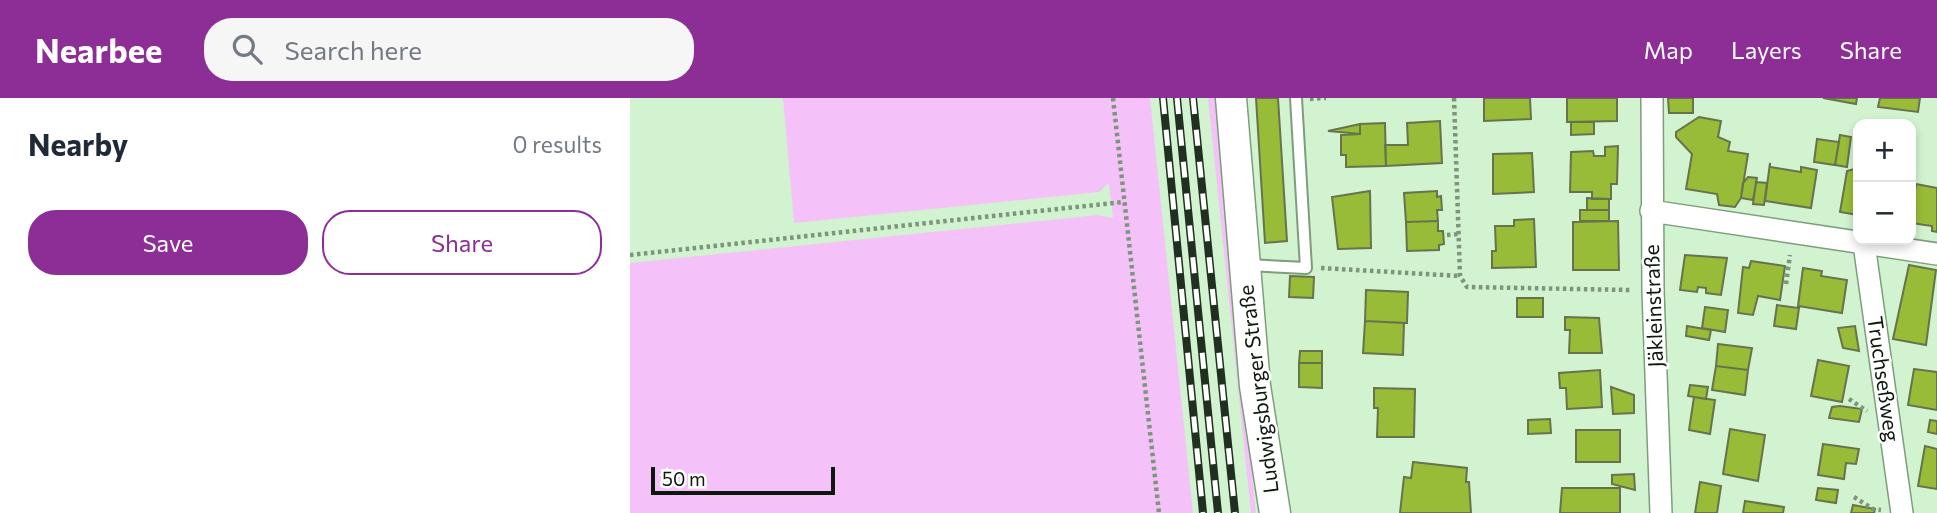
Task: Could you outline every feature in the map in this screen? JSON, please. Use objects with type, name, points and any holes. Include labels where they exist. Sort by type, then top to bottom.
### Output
[{"type":"main road","name":"Ludwigsburger Straße","points":[[1231,98],[1255,386],[1275,513]]},
{"type":"street","name":"Jäkleinstraße","points":[[1652,98],[1651,211],[1661,513]]},
{"type":"street","points":[[1651,211],[1853,242]]},
{"type":"street","name":"Truchseßweg","points":[[1864,245],[1902,513]]},
{"type":"street","points":[[1871,245],[1937,254]]},
{"type":"lane","points":[[1296,98],[1307,268]]},
{"type":"lane","name":"Ludwigsburger Straße","points":[[1245,265],[1307,268]]},
{"type":"path","points":[[1113,98],[1159,513]]},
{"type":"path","points":[[1454,98],[1460,276],[1467,287],[1653,291]]},
{"type":"path","points":[[630,255],[1123,202]]},
{"type":"path","points":[[1786,284],[1793,233]]},
{"type":"path","points":[[1447,236],[1458,234]]},
{"type":"path","points":[[1307,268],[1460,276]]},
{"type":"shaded area","points":[[783,98],[1150,98],[1193,513],[630,513],[630,263],[1098,215],[1113,218],[1109,183],[1099,192],[794,223]]},
{"type":"shaded area","points":[[1208,98],[1218,98],[1223,194],[1256,513],[1251,513]]},
{"type":"building","points":[[1256,98],[1278,98],[1287,241],[1265,243]]},
{"type":"building","points":[[1484,98],[1530,98],[1531,119],[1484,121]]},
{"type":"building","points":[[1567,98],[1617,98],[1617,121],[1567,122]]},
{"type":"building","points":[[1668,98],[1693,98],[1693,113],[1669,113]]},
{"type":"building","points":[[1823,98],[1857,98],[1856,104]]},
{"type":"building","points":[[1880,98],[1920,98],[1918,112],[1878,107]]},
{"type":"building","points":[[1699,117],[1721,121],[1718,137],[1730,142],[1728,151],[1748,154],[1741,198],[1735,207],[1719,205],[1717,194],[1686,189],[1692,154],[1676,137],[1676,132]]},
{"type":"building","points":[[1440,121],[1442,163],[1386,166],[1385,145],[1408,145],[1407,123]]},
{"type":"building","points":[[1571,122],[1594,122],[1594,134],[1571,135]]},
{"type":"building","points":[[1385,123],[1386,166],[1346,167],[1346,155],[1341,155],[1341,135],[1360,134],[1360,124]]},
{"type":"building","points":[[1360,124],[1360,134],[1328,131]]},
{"type":"building","points":[[1840,135],[1851,137],[1847,167],[1835,165]]},
{"type":"building","points":[[1817,139],[1839,142],[1835,165],[1814,162]]},
{"type":"building","points":[[1618,146],[1617,184],[1611,184],[1611,199],[1592,199],[1592,192],[1570,192],[1571,152],[1593,151],[1594,156],[1605,156],[1605,147]]},
{"type":"building","points":[[1532,153],[1534,192],[1493,194],[1493,154]]},
{"type":"building","points":[[1770,163],[1770,167],[1801,172],[1801,167],[1817,170],[1811,208],[1765,201]]},
{"type":"building","points":[[1853,169],[1853,214],[1840,212],[1847,171]]},
{"type":"building","points":[[1748,177],[1757,178],[1753,200],[1741,198],[1743,183]]},
{"type":"building","points":[[1756,182],[1767,183],[1764,205],[1753,204]]},
{"type":"building","points":[[1916,184],[1937,188],[1937,232],[1932,231],[1932,226],[1916,224]]},
{"type":"building","points":[[1370,191],[1371,248],[1338,249],[1332,197]]},
{"type":"building","points":[[1437,191],[1437,197],[1441,196],[1442,210],[1437,210],[1438,221],[1406,222],[1404,193]]},
{"type":"building","points":[[1587,198],[1609,199],[1609,210],[1587,210]]},
{"type":"building","points":[[1580,210],[1609,210],[1609,221],[1580,221]]},
{"type":"building","points":[[1534,219],[1536,267],[1492,268],[1492,251],[1496,251],[1495,226],[1514,226],[1514,220]]},
{"type":"building","points":[[1438,221],[1438,231],[1443,231],[1444,244],[1439,245],[1439,250],[1407,251],[1406,222]]},
{"type":"building","points":[[1618,221],[1619,270],[1573,270],[1573,222]]},
{"type":"building","points":[[1685,255],[1727,258],[1721,295],[1706,293],[1706,288],[1698,287],[1697,292],[1680,290]]},
{"type":"building","points":[[1751,261],[1785,266],[1780,300],[1758,296],[1753,315],[1738,313],[1743,267],[1749,268]]},
{"type":"building","points":[[1909,265],[1936,270],[1926,345],[1893,339]]},
{"type":"building","points":[[1803,268],[1822,271],[1821,276],[1847,280],[1842,313],[1798,306]]},
{"type":"building","points":[[1290,276],[1314,277],[1313,298],[1289,297]]},
{"type":"building","points":[[1366,290],[1408,292],[1407,323],[1365,321]]},
{"type":"building","points":[[1517,298],[1543,298],[1543,317],[1517,317]]},
{"type":"building","points":[[1777,305],[1799,308],[1796,329],[1774,326]]},
{"type":"building","points":[[1705,307],[1728,310],[1725,332],[1702,328]]},
{"type":"building","points":[[1565,317],[1599,318],[1602,353],[1569,353],[1570,330],[1565,330]]},
{"type":"building","points":[[1365,321],[1404,323],[1403,355],[1363,353]]},
{"type":"building","points":[[1687,326],[1711,330],[1709,340],[1686,336]]},
{"type":"building","points":[[1855,326],[1859,351],[1843,348],[1838,328]]},
{"type":"building","points":[[1718,344],[1752,348],[1748,370],[1716,366]]},
{"type":"building","points":[[1300,351],[1322,351],[1322,363],[1299,363]]},
{"type":"building","points":[[1818,360],[1849,366],[1842,402],[1811,396]]},
{"type":"building","points":[[1299,363],[1322,363],[1322,388],[1299,387]]},
{"type":"building","points":[[1716,366],[1748,370],[1745,395],[1712,390]]},
{"type":"building","points":[[1914,369],[1937,372],[1937,410],[1908,405]]},
{"type":"building","points":[[1600,370],[1602,407],[1567,409],[1566,388],[1560,388],[1559,373]]},
{"type":"building","points":[[1690,385],[1708,387],[1706,399],[1688,396]]},
{"type":"building","points":[[1611,387],[1634,395],[1634,413],[1613,414]]},
{"type":"building","points":[[1374,388],[1415,389],[1414,437],[1377,437],[1378,408],[1374,408]]},
{"type":"building","points":[[1694,397],[1715,400],[1710,434],[1689,430]]},
{"type":"building","points":[[1832,407],[1862,409],[1859,422],[1829,418]]},
{"type":"building","points":[[1550,419],[1551,433],[1528,434],[1528,420]]},
{"type":"building","points":[[1930,420],[1937,421],[1937,434],[1928,432]]},
{"type":"building","points":[[1730,429],[1765,435],[1758,481],[1723,474]]},
{"type":"building","points":[[1576,430],[1620,430],[1620,462],[1576,462]]},
{"type":"building","points":[[1823,444],[1859,449],[1856,464],[1846,463],[1844,479],[1818,475]]},
{"type":"building","points":[[1925,446],[1937,449],[1937,489],[1918,486]]},
{"type":"building","points":[[1413,462],[1467,468],[1466,482],[1469,482],[1471,513],[1400,513],[1404,477],[1411,478]]},
{"type":"building","points":[[1634,474],[1635,490],[1612,484],[1612,475]]},
{"type":"building","points":[[1700,482],[1721,486],[1717,513],[1695,513]]},
{"type":"building","points":[[1562,488],[1620,488],[1620,513],[1560,513]]},
{"type":"building","points":[[1818,488],[1838,490],[1836,503],[1816,500]]},
{"type":"building","points":[[1745,501],[1784,507],[1783,513],[1743,513]]},
{"type":"building","points":[[1853,505],[1875,509],[1874,513],[1851,513]]},
{"type":"railway","points":[[1163,98],[1203,513]]},
{"type":"railway","points":[[1177,98],[1218,513]]},
{"type":"railway","points":[[1193,98],[1235,513]]}]
